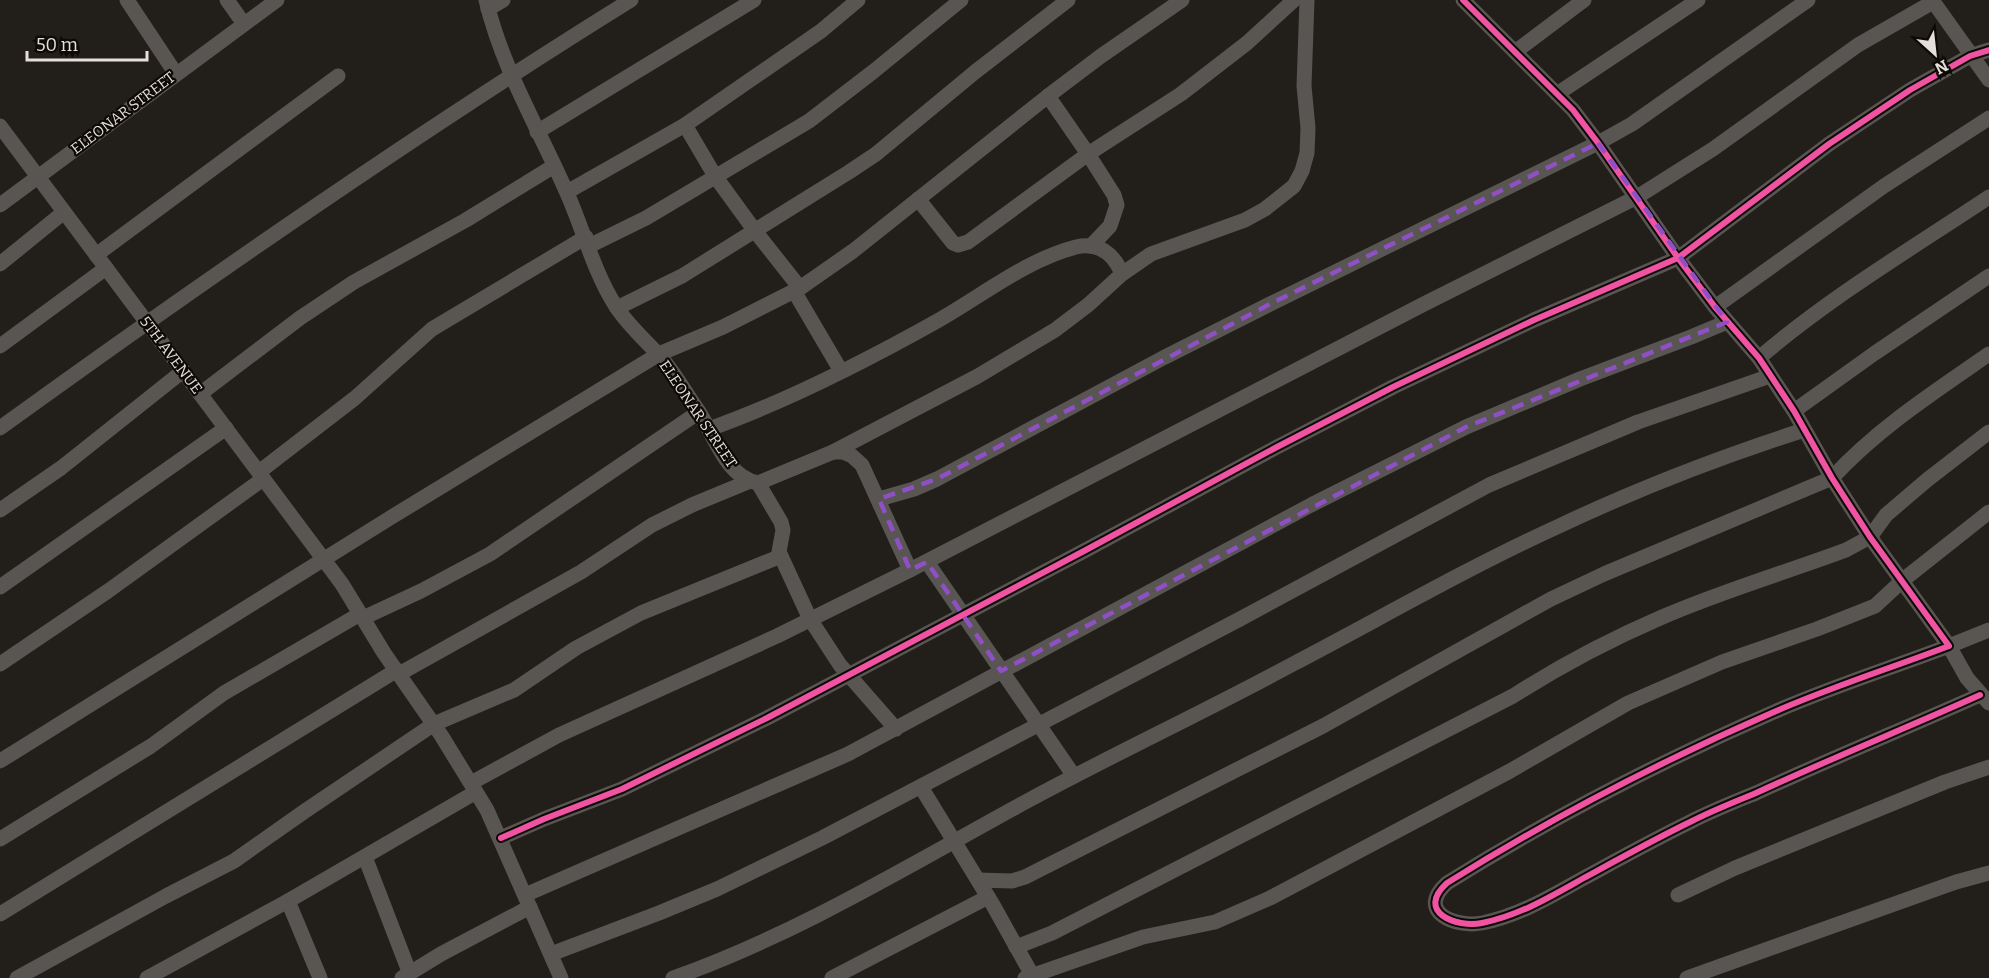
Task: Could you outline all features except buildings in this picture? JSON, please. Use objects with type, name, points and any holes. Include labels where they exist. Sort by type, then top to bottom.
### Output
[{"type":"street","points":[[127,0],[176,74]]},
{"type":"street","points":[[227,0],[244,24]]},
{"type":"street","name":"ELEONAR STREET","points":[[0,206],[277,0]]},
{"type":"street","points":[[487,4],[503,0]]},
{"type":"street","points":[[0,428],[147,322],[512,74],[631,0]]},
{"type":"street","points":[[537,132],[754,0]]},
{"type":"street","points":[[567,192],[685,125],[821,31],[858,0]]},
{"type":"street","points":[[0,664],[108,591],[261,475],[355,398],[432,329],[588,242],[646,218],[826,108],[961,0]]},
{"type":"street","points":[[617,308],[682,276],[801,204],[876,154],[975,72],[1068,0]]},
{"type":"street","points":[[0,761],[659,354],[723,327],[797,289],[853,250],[1101,56],[1182,0]]},
{"type":"street","points":[[918,200],[953,243],[963,244],[1088,154],[1181,94],[1247,43],[1294,0]]},
{"type":"street","points":[[0,914],[398,672],[581,572],[652,525],[692,505],[833,452],[978,376],[1055,330],[1088,306],[1122,273],[1151,254],[1245,220],[1265,209],[1294,186],[1302,171],[1307,153],[1308,128],[1304,86],[1307,0]]},
{"type":"street","points":[[1485,0],[1468,5],[1573,110],[1637,196],[1678,258],[1727,322],[1759,358],[1794,411],[1832,478],[1870,537],[1949,645],[1967,678],[1985,699],[1692,821],[1529,907],[1496,920],[1472,925],[1458,924],[1440,914],[1435,898],[1447,884],[1526,837],[1683,753],[1775,711],[1949,645],[1988,626]]},
{"type":"street","points":[[1515,52],[1584,0]]},
{"type":"street","points":[[1557,94],[1698,0]]},
{"type":"street","points":[[879,499],[914,489],[954,471],[1163,358],[1598,142],[1641,117],[1808,0]]},
{"type":"street","points":[[147,978],[365,857],[559,735],[810,620],[927,562],[1637,196],[1713,149],[1858,45],[1932,1],[1989,80]]},
{"type":"street","name":"ELEONAR STREET","points":[[487,4],[512,74],[537,132],[567,192],[606,289],[617,308],[638,335],[659,354],[699,412],[724,456],[736,471],[754,482],[781,522],[782,537],[779,545],[781,556]]},
{"type":"street","points":[[501,838],[632,784],[767,718],[1393,387],[1534,320],[1678,258],[1829,144],[1910,90],[1970,56],[1989,50]]},
{"type":"street","points":[[96,255],[338,76]]},
{"type":"street","points":[[1048,96],[1114,195],[1117,205],[1110,226],[1091,246]]},
{"type":"street","points":[[1715,307],[1884,186],[1989,118]]},
{"type":"street","points":[[685,125],[715,176],[797,289],[841,371]]},
{"type":"street","name":"5TH AVENUE","points":[[3,136],[38,177],[342,584],[474,787],[501,838],[561,978]]},
{"type":"street","points":[[200,394],[300,318],[354,282],[466,220],[554,166]]},
{"type":"street","points":[[1759,358],[1787,334],[1856,284],[1989,197]]},
{"type":"street","points":[[0,264],[64,212]]},
{"type":"street","points":[[709,429],[750,414],[841,371],[941,319],[989,288],[1028,267],[1077,247],[1091,246],[1110,254],[1117,261],[1122,273]]},
{"type":"street","points":[[0,346],[106,268]]},
{"type":"street","points":[[1794,411],[1989,276]]},
{"type":"street","points":[[365,857],[406,976],[527,901],[818,768],[896,729],[1311,506],[1466,427],[1580,379],[1691,338],[1727,322]]},
{"type":"street","points":[[978,880],[1012,881],[1025,877],[1323,726],[1551,599],[1604,574],[1832,478],[1855,454],[1899,418],[1989,354]]},
{"type":"street","points":[[0,510],[61,468],[183,370]]},
{"type":"street","points":[[551,954],[717,889],[921,787],[1489,485],[1638,422],[1770,376]]},
{"type":"street","points":[[0,839],[151,746],[224,693],[362,616],[431,586],[490,554],[699,412]]},
{"type":"street","points":[[0,587],[226,428]]},
{"type":"street","points":[[673,978],[732,956],[780,934],[1074,776],[1226,700],[1556,527],[1662,481],[1804,430]]},
{"type":"street","points":[[1016,947],[1067,925],[1514,696],[1553,671],[1611,640],[1661,617],[1846,550],[1870,537],[1886,515],[1989,432]]},
{"type":"street","points":[[833,452],[843,452],[852,456],[862,465],[910,570]]},
{"type":"street","points":[[921,787],[988,897],[1016,947],[1028,977],[1143,937],[1202,926],[1231,916],[1335,865],[1510,771],[1628,703],[1722,662],[1817,630],[1875,606],[1903,580],[1989,512]]},
{"type":"street","points":[[17,978],[234,861],[434,724],[514,690],[576,648],[641,613],[781,556],[810,620],[831,653],[896,729]]},
{"type":"street","points":[[927,562],[1074,776]]},
{"type":"street","points":[[1678,895],[1735,868],[1945,782],[1989,767]]},
{"type":"street","points":[[1687,978],[1956,882],[1989,873]]},
{"type":"street","points":[[832,978],[988,897]]},
{"type":"street","points":[[288,901],[320,978]]},
{"type":"highlighted area","points":[[1598,143],[1727,322],[1466,427],[1001,671],[927,562],[910,570],[879,499],[937,479],[1272,303]]},
{"type":"cycle path","points":[[1463,0],[1573,110],[1598,143],[1678,258],[1715,307],[1759,358],[1794,411],[1832,478],[1870,537],[1949,646],[1774,712],[1690,750],[1607,792],[1447,883],[1438,893],[1435,902],[1437,910],[1451,920],[1472,924],[1495,920],[1521,911],[1706,814],[1980,695]]},
{"type":"cycle path","points":[[501,838],[622,789],[767,718],[1393,387],[1534,320],[1678,258],[1829,144],[1910,90],[1970,56],[1989,50]]}]
